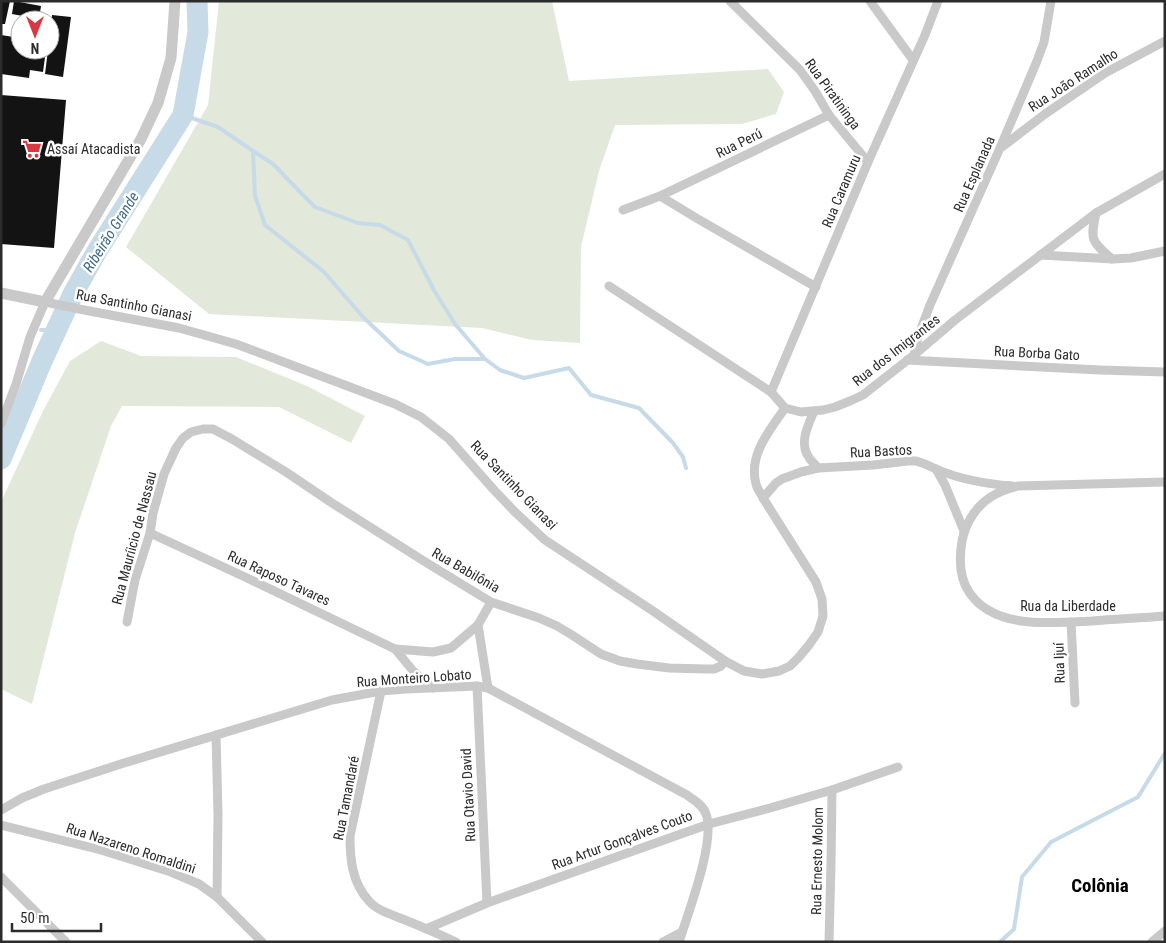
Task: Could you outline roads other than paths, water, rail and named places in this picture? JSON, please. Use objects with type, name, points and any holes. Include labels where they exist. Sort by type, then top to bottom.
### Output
[{"type":"street","points":[[1,424],[16,384],[30,337],[141,139],[158,103],[170,58],[175,1]]},
{"type":"street","name":"Rua Piratininga","points":[[730,1],[800,70],[829,115],[868,162]]},
{"type":"street","points":[[870,1],[914,60]]},
{"type":"street","name":"Rua Caramuru","points":[[770,392],[938,1]]},
{"type":"street","name":"Rua Esplanada","points":[[910,358],[930,305],[1000,148],[1044,42],[1051,1]]},
{"type":"street","name":"Rua João Ramalho","points":[[1000,148],[1045,114],[1105,73],[1165,41]]},
{"type":"street","name":"Rua Perú","points":[[623,210],[660,196],[829,115]]},
{"type":"street","name":"Rua dos Imigrantes","points":[[785,408],[801,412],[814,411],[835,407],[863,395],[955,320],[1096,213],[1165,174]]},
{"type":"street","points":[[660,196],[816,287]]},
{"type":"street","points":[[1096,213],[1092,236],[1098,247],[1113,259]]},
{"type":"street","points":[[1040,255],[1113,259],[1131,258],[1165,251]]},
{"type":"street","points":[[609,286],[770,392],[785,408]]},
{"type":"street","name":"Rua Santinho Gianasi","points":[[1,292],[179,328],[236,344],[394,404],[421,417],[448,439],[515,512],[545,540],[725,661],[744,671],[762,674],[779,671],[790,666],[800,657],[818,632],[822,616],[822,599],[816,582],[756,486],[754,475],[754,463],[760,447],[785,408]]},
{"type":"street","name":"Rua Borba Gato","points":[[910,358],[1100,370],[1165,372]]},
{"type":"street","points":[[814,411],[804,434],[808,458],[818,468]]},
{"type":"street","name":"Rua Babilônia","points":[[213,429],[286,472],[332,503],[491,602],[539,618],[572,634],[601,654],[620,661],[669,668],[714,668],[721,666],[725,661]]},
{"type":"street","name":"Rua Mauríicio de Nassau","points":[[127,622],[135,580],[150,533],[152,513],[164,474],[176,448],[184,438],[191,432],[213,429]]},
{"type":"street","name":"Rua Bastos","points":[[763,498],[770,488],[782,479],[818,468],[908,461],[925,464],[936,469]]},
{"type":"street","points":[[936,469],[945,485],[964,531]]},
{"type":"street","name":"Rua da Liberdade","points":[[936,469],[981,483],[1018,486],[1165,482]]},
{"type":"street","name":"Rua da Liberdade","points":[[1018,486],[997,493],[985,501],[972,515],[964,531],[960,552],[960,569],[963,584],[974,601],[1001,617],[1021,621],[1071,622],[1165,616]]},
{"type":"street","name":"Rua Raposo Tavares","points":[[150,533],[395,649],[433,652],[451,648],[478,624],[491,602]]},
{"type":"street","name":"Rua Ijuí","points":[[1071,622],[1075,703]]},
{"type":"street","points":[[478,624],[488,688]]},
{"type":"street","name":"Rua Raposo Tavares","points":[[395,649],[414,672],[433,688]]},
{"type":"street","name":"Rua Monteiro Lobato","points":[[1,810],[22,798],[44,789],[332,700],[381,691],[477,686],[488,688],[687,795],[699,803],[706,812],[708,824]]},
{"type":"street","name":"Rua Otavio David","points":[[477,686],[488,903]]},
{"type":"street","name":"Rua Tamandaré","points":[[381,691],[350,836],[352,871],[356,882],[370,902],[384,911],[456,942]]},
{"type":"street","points":[[216,735],[218,814],[217,896]]},
{"type":"street","name":"Rua Ernesto Molom","points":[[829,942],[832,790],[898,767]]},
{"type":"street","name":"Rua Artur Gonçalves Couto","points":[[426,929],[488,903],[708,824],[832,790]]},
{"type":"street","points":[[679,942],[702,869],[708,840],[708,824]]},
{"type":"street","name":"Rua Nazareno Romaldini","points":[[1,825],[101,850],[171,872],[199,884],[217,896],[262,942]]},
{"type":"street","points":[[1,877],[66,942]]},
{"type":"street","points":[[1152,942],[1165,931]]},
{"type":"street","points":[[663,942],[682,932]]},
{"type":"waterway","name":"Ribeirão Grande","points":[[1,459],[42,361],[73,294],[97,251],[183,115],[198,32],[197,1]]},
{"type":"waterway","points":[[183,115],[218,127],[253,151],[255,196],[265,225],[324,272],[363,317],[399,351],[428,364],[455,359],[485,359],[500,370],[524,378],[569,368],[591,395],[639,408],[673,443],[683,457],[686,468]]},
{"type":"waterway","points":[[253,151],[273,164],[315,207],[358,223],[380,225],[408,240],[435,292],[455,324],[485,359]]},
{"type":"waterway","points":[[41,330],[57,330]]},
{"type":"waterway","points":[[1000,942],[1014,929],[1022,877],[1051,842],[1138,797],[1165,753]]},
{"type":"place","name":"Assaí Atacadista","points":[[32,149]]},
{"type":"district","name":"Colônia","points":[[1100,885]]}]
